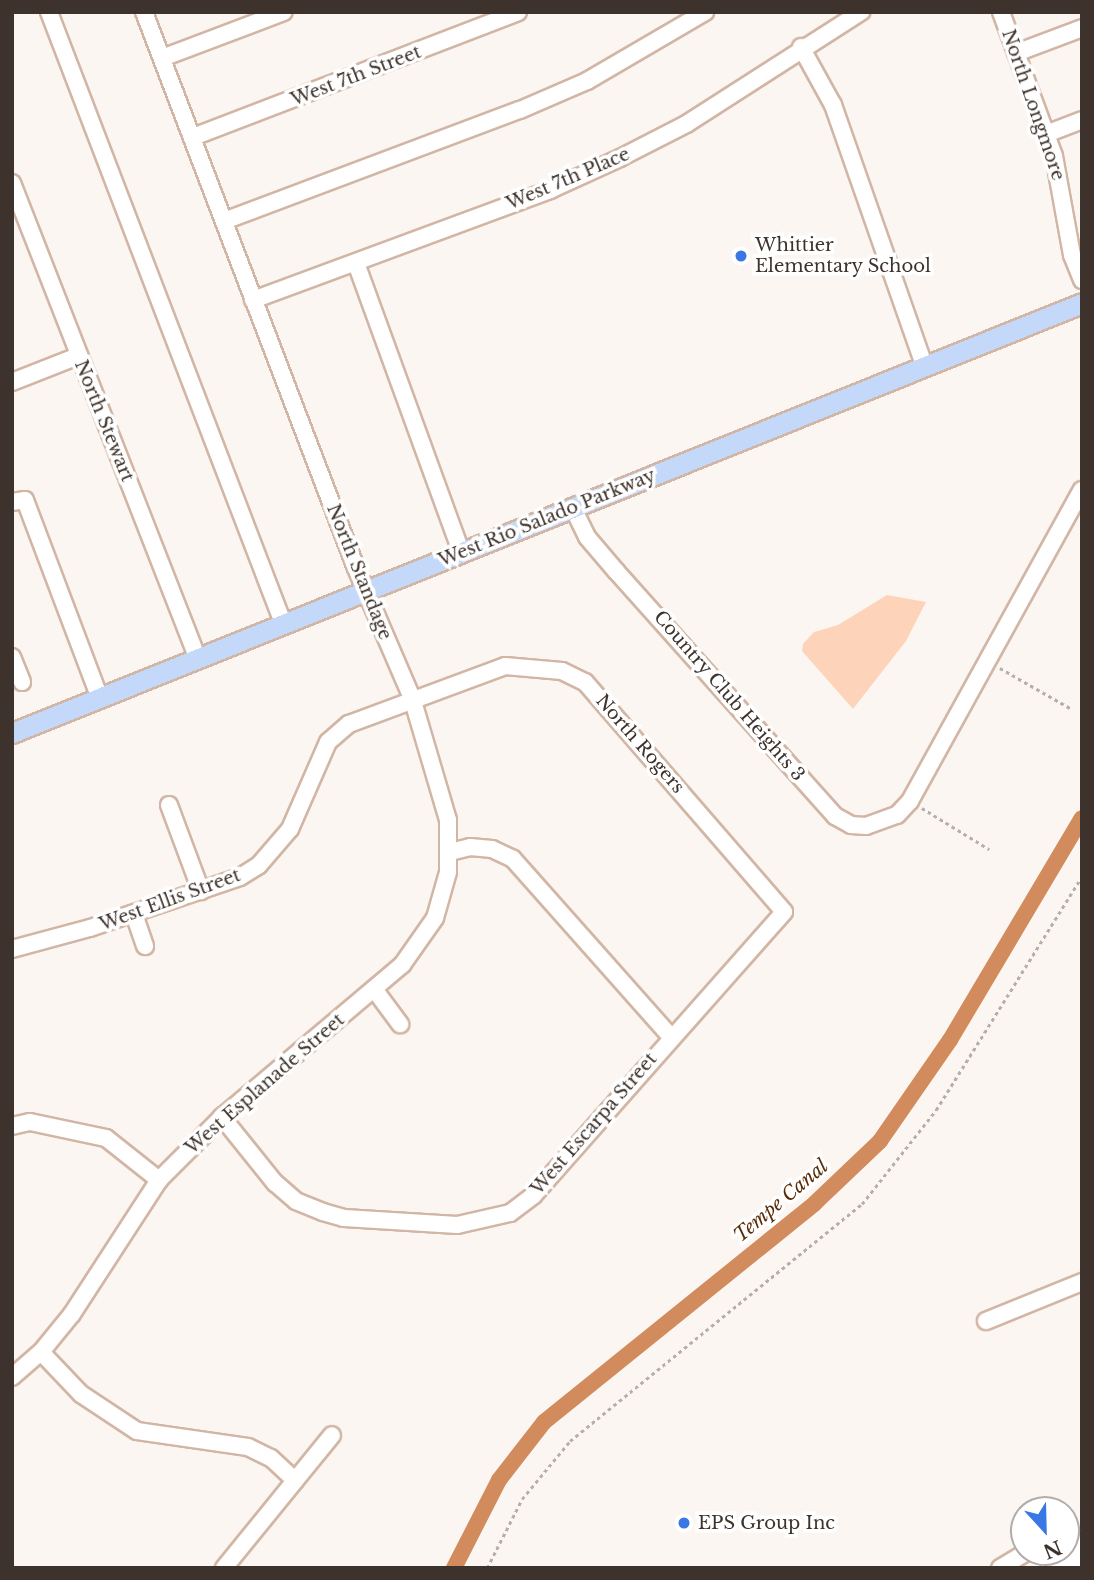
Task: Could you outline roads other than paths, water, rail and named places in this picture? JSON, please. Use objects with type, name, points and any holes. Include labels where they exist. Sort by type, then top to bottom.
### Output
[{"type":"main road","name":"West Rio Salado Parkway","points":[[12,733],[364,589],[1082,303]]},
{"type":"street","points":[[49,12],[283,623]]},
{"type":"street","name":"North Standage","points":[[144,12],[364,589],[412,698],[442,791],[450,852]]},
{"type":"street","points":[[162,58],[284,12]]},
{"type":"street","name":"West 7th Street","points":[[193,137],[518,12]]},
{"type":"street","points":[[224,221],[531,106],[598,75],[705,12]]},
{"type":"street","name":"West 7th Place","points":[[253,300],[550,190],[620,158],[688,123],[801,47],[861,12]]},
{"type":"street","name":"North Longmore","points":[[1001,12],[1046,134],[1082,280]]},
{"type":"street","points":[[1016,53],[1082,28]]},
{"type":"street","points":[[801,47],[832,105],[925,367]]},
{"type":"street","points":[[1046,134],[1082,120]]},
{"type":"street","name":"North Stewart","points":[[12,183],[198,659]]},
{"type":"street","points":[[356,262],[461,551]]},
{"type":"street","points":[[12,382],[78,356]]},
{"type":"street","name":"Country Club Heights 3","points":[[573,508],[587,537],[835,816],[851,825],[866,825],[897,816],[910,801],[1082,490]]},
{"type":"street","points":[[12,502],[25,500],[100,698]]},
{"type":"street","points":[[12,657],[22,682]]},
{"type":"street","name":"North Rogers","points":[[412,698],[505,666],[562,671],[585,682],[785,912]]},
{"type":"street","name":"West Ellis Street","points":[[12,949],[134,914],[240,877],[274,850],[290,829],[328,742],[349,724],[412,698]]},
{"type":"street","points":[[169,805],[201,891]]},
{"type":"street","points":[[450,852],[470,846],[492,849],[513,859],[670,1036]]},
{"type":"street","name":"West Esplanade Street","points":[[12,1377],[41,1352],[91,1288],[159,1180],[222,1117],[402,965],[435,918],[450,852]]},
{"type":"street","name":"West Escarpa Street","points":[[222,1117],[275,1183],[296,1201],[323,1212],[344,1218],[425,1224],[483,1221],[510,1213],[534,1195],[670,1036],[785,912]]},
{"type":"street","points":[[134,914],[145,946]]},
{"type":"street","points":[[374,989],[400,1024]]},
{"type":"street","points":[[12,1126],[44,1124],[106,1138],[159,1180]]},
{"type":"street","points":[[986,1321],[1082,1282]]},
{"type":"street","points":[[41,1352],[81,1394],[137,1431],[248,1447],[271,1458],[295,1480]]},
{"type":"street","points":[[224,1568],[332,1435]]},
{"type":"street","points":[[1049,1568],[1081,1558]]},
{"type":"waterway","name":"Tempe Canal","points":[[454,1568],[499,1480],[544,1422],[815,1203],[880,1141],[950,1040],[1082,818]]},
{"type":"place","name":"Whittier Elementary School","points":[[741,256]]},
{"type":"place","name":"EPS Group Inc","points":[[684,1523]]}]
